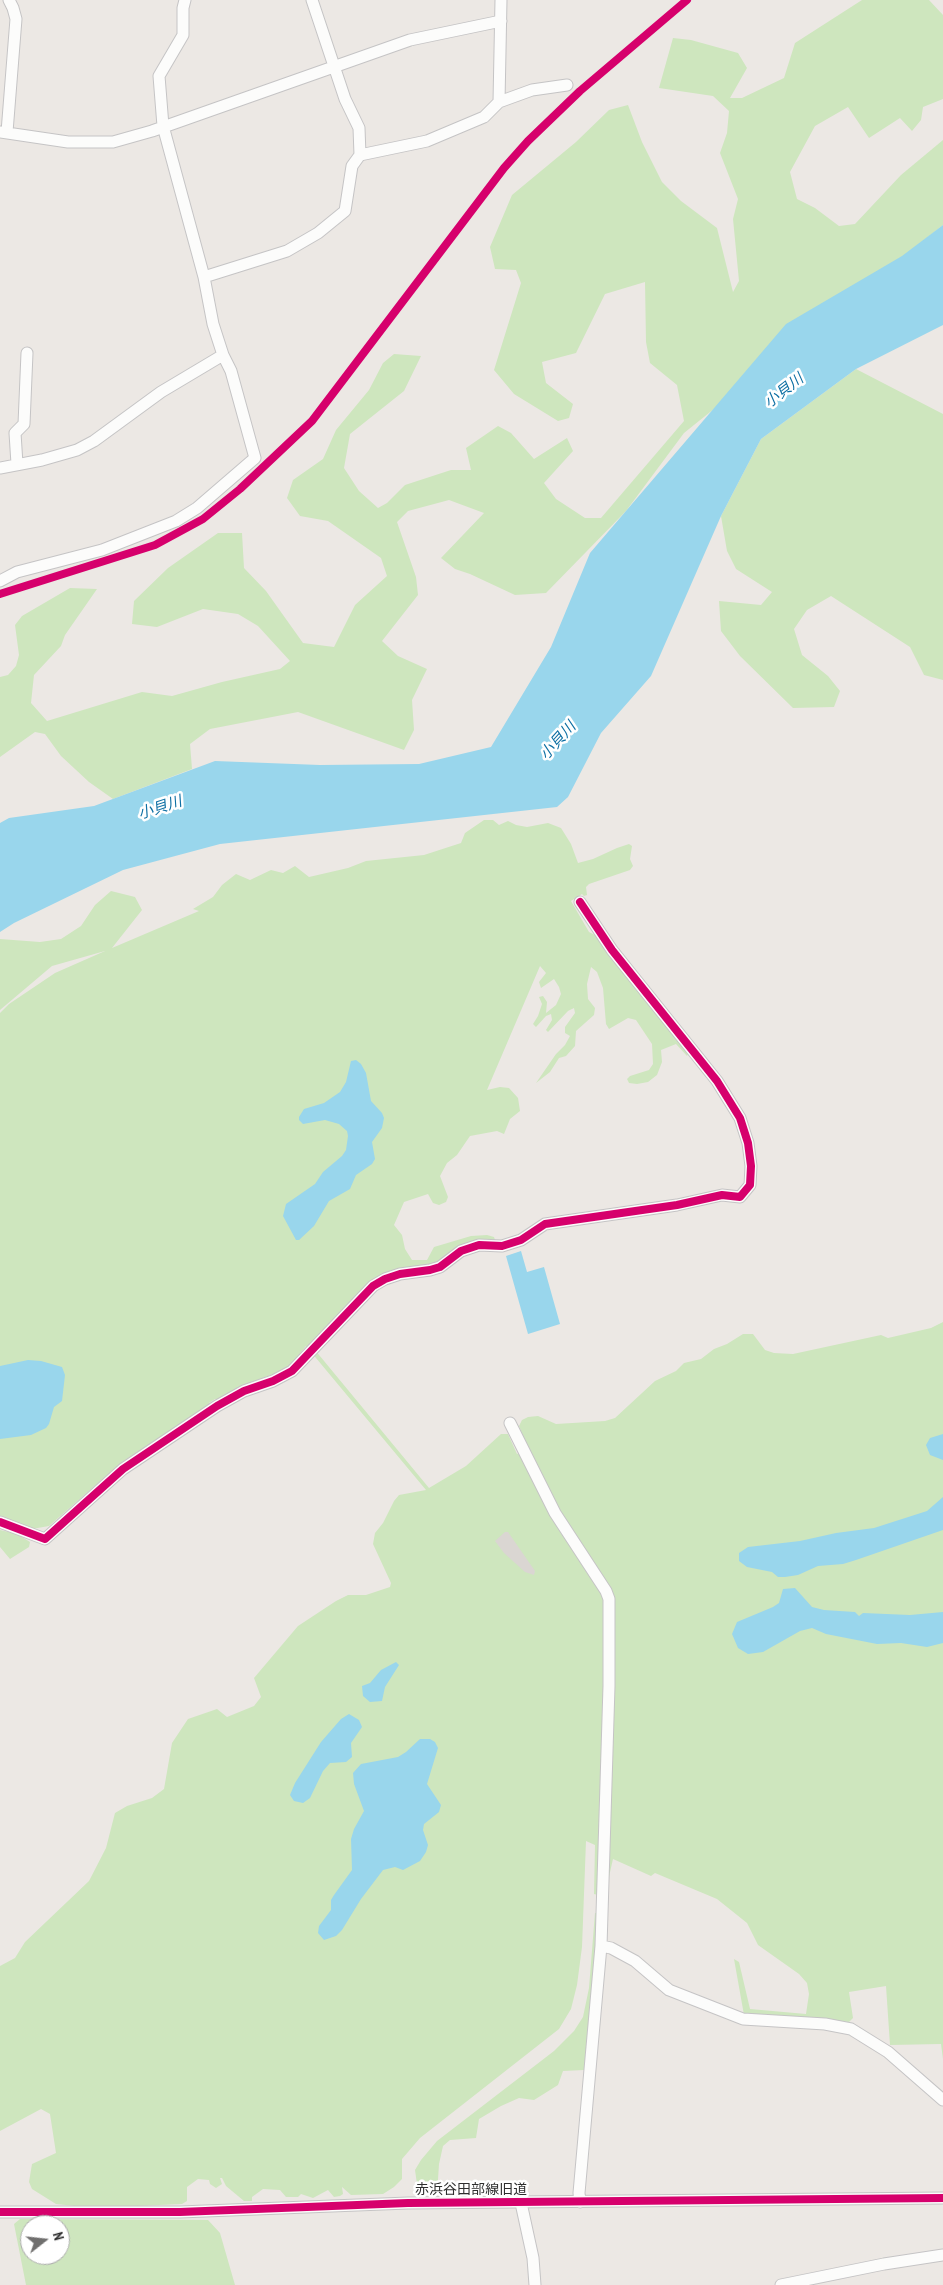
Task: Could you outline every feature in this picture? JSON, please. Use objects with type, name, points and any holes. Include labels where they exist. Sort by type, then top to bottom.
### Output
[{"type":"street","points":[[9,0],[14,8],[16,19],[4,132],[68,142],[92,143],[113,142],[163,126],[410,40],[501,20]]},
{"type":"street","points":[[0,581],[17,572],[102,550],[176,521],[198,508],[255,458],[231,372],[223,355],[213,324],[204,276],[163,126],[159,76],[183,35],[183,8],[186,0]]},
{"type":"street","points":[[204,276],[287,251],[318,233],[345,211],[347,188],[352,166],[360,155],[360,128],[345,99],[312,0]]},
{"type":"street","points":[[499,102],[501,0]]},
{"type":"street","points":[[360,155],[427,141],[484,117],[499,102],[532,90],[567,85]]},
{"type":"street","points":[[17,464],[15,433],[24,424],[27,353]]},
{"type":"street","points":[[0,468],[42,460],[85,445],[161,392],[223,355]]},
{"type":"street","points":[[0,1522],[45,1539],[123,1468],[217,1406],[244,1391],[272,1382],[292,1371],[373,1286],[385,1279],[400,1274],[430,1270],[440,1266],[461,1252],[480,1245],[502,1246],[521,1240],[545,1224],[677,1205],[722,1195],[740,1197],[750,1185],[751,1166],[748,1143],[740,1118],[717,1081],[612,950],[580,902]]},
{"type":"street","points":[[510,1423],[556,1513],[606,1591],[609,1599],[609,1686],[601,1946],[579,2192],[580,2202]]},
{"type":"street","points":[[601,1946],[611,1948],[635,1961],[669,1990],[743,2019],[825,2024],[851,2029],[888,2052],[943,2100]]},
{"type":"street","name":"赤浜谷田部線旧道","points":[[0,2212],[180,2212],[408,2203],[943,2198]]},
{"type":"street","points":[[521,2202],[533,2258],[535,2285]]},
{"type":"street","points":[[781,2285],[884,2264],[943,2255]]},
{"type":"green space","points":[[862,0],[929,0],[943,15],[943,99],[923,107],[921,120],[912,131],[900,118],[869,138],[848,107],[815,126],[790,172],[797,199],[815,208],[839,226],[855,224],[901,175],[943,140],[943,225],[684,433],[626,511],[546,593],[515,595],[455,569],[441,558],[484,513],[449,500],[408,511],[397,522],[416,577],[418,595],[382,641],[398,656],[427,669],[412,700],[414,730],[404,750],[298,712],[210,729],[190,744],[192,769],[113,799],[89,782],[61,756],[45,734],[35,732],[0,757],[0,677],[8,675],[16,666],[19,655],[15,625],[22,616],[70,588],[97,589],[65,635],[61,646],[34,675],[31,703],[47,721],[142,692],[172,696],[280,669],[290,661],[258,626],[238,614],[203,609],[157,627],[132,624],[134,601],[168,568],[218,533],[242,533],[244,568],[266,591],[303,643],[334,647],[355,605],[387,576],[381,558],[328,521],[300,516],[287,498],[293,480],[323,459],[336,430],[369,390],[383,363],[394,354],[421,356],[404,391],[350,434],[344,468],[359,491],[378,508],[387,503],[405,485],[451,470],[471,470],[466,448],[498,426],[511,433],[534,459],[567,438],[573,451],[544,483],[556,499],[585,518],[601,518],[684,421],[677,385],[650,363],[646,342],[645,282],[605,294],[576,353],[542,362],[546,383],[573,404],[569,418],[558,421],[514,394],[494,370],[521,283],[516,270],[495,269],[490,247],[512,195],[576,142],[609,110],[628,105],[642,142],[662,182],[681,201],[717,228],[733,292],[739,281],[733,219],[738,199],[720,153],[727,133],[729,111],[713,96],[659,88],[673,38],[691,40],[738,53],[747,68],[730,98],[742,98],[784,78],[795,43]]},
{"type":"green space","points":[[856,369],[943,414],[943,680],[924,675],[910,647],[831,596],[807,610],[794,629],[802,655],[828,676],[840,691],[834,707],[793,708],[740,656],[721,631],[719,601],[761,605],[772,592],[736,569],[727,551],[721,516],[761,439]]},
{"type":"green space","points":[[484,820],[493,820],[499,825],[508,821],[527,827],[548,823],[561,828],[571,844],[578,863],[629,844],[632,846],[630,859],[633,866],[630,870],[589,884],[586,887],[587,895],[584,896],[582,894],[571,901],[589,932],[595,935],[688,1054],[687,1056],[676,1044],[661,1050],[662,1062],[657,1075],[648,1082],[629,1083],[627,1079],[630,1076],[649,1070],[653,1064],[652,1044],[636,1020],[628,1018],[609,1029],[606,1024],[603,988],[597,972],[591,967],[587,984],[588,999],[595,1008],[594,1015],[576,1031],[575,1046],[566,1056],[559,1058],[550,1072],[536,1083],[556,1054],[565,1045],[570,1036],[565,1033],[565,1027],[575,1013],[574,1008],[568,1011],[548,1032],[546,1030],[552,1020],[551,1014],[546,1016],[536,1027],[533,1024],[542,1004],[539,997],[543,996],[547,1002],[546,1013],[556,1005],[561,994],[554,979],[541,988],[539,982],[546,973],[540,966],[487,1090],[500,1087],[509,1088],[518,1098],[520,1111],[510,1119],[504,1134],[497,1131],[470,1136],[457,1155],[447,1163],[440,1176],[448,1197],[446,1202],[439,1205],[433,1203],[428,1194],[404,1202],[394,1225],[402,1235],[405,1249],[412,1260],[427,1260],[434,1247],[471,1236],[487,1235],[494,1237],[495,1240],[430,1265],[385,1273],[373,1280],[310,1344],[429,1488],[466,1466],[501,1434],[508,1434],[517,1454],[528,1448],[519,1426],[522,1420],[528,1417],[538,1416],[556,1424],[605,1421],[615,1418],[655,1381],[676,1371],[684,1363],[701,1359],[714,1349],[727,1344],[743,1334],[753,1334],[765,1350],[774,1353],[793,1354],[881,1335],[888,1338],[931,1328],[943,1322],[943,2059],[941,2044],[890,2045],[886,1986],[849,1992],[853,2018],[849,2022],[744,2015],[734,1959],[739,1962],[750,2009],[806,2014],[809,1994],[807,1983],[799,1974],[758,1945],[747,1923],[717,1899],[655,1873],[651,1876],[613,1859],[608,1881],[598,1895],[594,1894],[595,1845],[586,1841],[582,1947],[577,1985],[571,2009],[559,2029],[420,2138],[402,2159],[402,2179],[394,2187],[383,2194],[351,2195],[342,2187],[343,2194],[340,2196],[334,2197],[328,2190],[313,2198],[301,2194],[298,2197],[286,2197],[280,2190],[263,2189],[252,2197],[252,2201],[244,2201],[226,2186],[222,2178],[220,2178],[222,2184],[216,2188],[210,2184],[209,2180],[198,2179],[187,2187],[187,2201],[182,2204],[93,2208],[56,2204],[32,2189],[29,2182],[32,2164],[56,2153],[50,2114],[41,2109],[0,2131],[0,1966],[15,1958],[25,1942],[89,1881],[106,1848],[115,1813],[127,1806],[152,1798],[164,1789],[172,1743],[188,1719],[217,1709],[227,1717],[254,1706],[261,1697],[254,1678],[298,1626],[348,1595],[366,1595],[390,1587],[391,1583],[373,1544],[375,1533],[399,1495],[426,1490],[306,1346],[291,1365],[284,1370],[241,1386],[219,1399],[215,1399],[209,1405],[122,1462],[49,1526],[32,1529],[0,1516],[0,1013],[9,1004],[55,973],[105,951],[52,966],[0,1010],[0,939],[40,942],[61,939],[81,926],[95,905],[111,891],[135,897],[142,910],[112,948],[199,911],[193,909],[213,897],[222,885],[236,874],[250,880],[271,870],[283,873],[295,866],[309,877],[348,868],[366,861],[424,855],[461,843],[465,833]]},
{"type":"green space","points":[[0,1530],[17,1534],[30,1542],[29,1547],[10,1559],[0,1547]]},
{"type":"green space","points":[[595,1913],[597,1913],[598,1938],[587,2065],[584,2070],[563,2071],[558,2085],[534,2100],[519,2098],[479,2119],[476,2138],[450,2140],[443,2146],[439,2164],[437,2195],[432,2194],[417,2184],[415,2170],[437,2141],[554,2051],[574,2031],[583,2017],[589,1988]]},
{"type":"green space","points":[[20,2219],[20,2254],[14,2224]]},
{"type":"green space","points":[[70,2219],[208,2220],[220,2233],[235,2285],[26,2285],[22,2265],[70,2265]]},
{"type":"shaded area","points":[[505,1532],[508,1532],[535,1571],[534,1575],[525,1572],[504,1553],[495,1541]]},
{"type":"water","name":"小貝川","points":[[943,225],[943,325],[856,369],[761,439],[721,516],[651,676],[601,733],[568,797],[557,807],[220,844],[123,870],[14,923],[0,932],[0,823],[9,818],[94,806],[215,761],[320,765],[419,764],[491,747],[551,647],[590,553],[786,324],[902,256]]},
{"type":"water","points":[[356,1060],[361,1064],[366,1073],[371,1101],[384,1118],[382,1128],[372,1142],[375,1159],[372,1164],[356,1175],[350,1189],[329,1201],[314,1226],[299,1240],[296,1240],[283,1216],[286,1204],[315,1184],[323,1172],[342,1156],[346,1150],[348,1136],[347,1131],[339,1124],[325,1120],[303,1124],[299,1117],[304,1109],[324,1103],[340,1092],[346,1082],[351,1061]]},
{"type":"water","points":[[521,1251],[527,1272],[544,1267],[560,1324],[528,1334],[506,1256]]},
{"type":"water","points":[[28,1360],[41,1361],[62,1367],[65,1375],[62,1401],[54,1407],[46,1428],[31,1435],[0,1439],[0,1366]]},
{"type":"water","points":[[943,1434],[943,1460],[930,1455],[926,1445],[930,1438]]},
{"type":"water","points":[[943,1497],[943,1530],[856,1560],[843,1564],[818,1566],[798,1575],[785,1577],[778,1577],[772,1572],[747,1567],[739,1561],[739,1553],[748,1547],[800,1541],[836,1533],[874,1528],[927,1511]]},
{"type":"water","points":[[795,1588],[812,1607],[824,1610],[855,1612],[859,1616],[863,1613],[910,1615],[943,1612],[943,1643],[927,1647],[901,1643],[877,1644],[826,1634],[812,1628],[800,1631],[763,1652],[748,1654],[738,1648],[732,1634],[737,1622],[773,1607],[779,1603],[783,1589]]},
{"type":"water","points":[[396,1662],[399,1665],[385,1687],[382,1701],[370,1702],[363,1696],[362,1686],[370,1683],[381,1670]]},
{"type":"water","points":[[349,1714],[359,1720],[362,1727],[351,1743],[352,1757],[346,1762],[330,1763],[323,1771],[310,1798],[303,1803],[294,1801],[290,1795],[295,1783],[321,1742],[341,1719]]},
{"type":"water","points":[[420,1739],[430,1739],[435,1742],[438,1748],[427,1784],[441,1805],[439,1812],[424,1824],[423,1830],[428,1845],[426,1852],[420,1861],[403,1870],[395,1867],[383,1870],[361,1899],[342,1930],[336,1936],[324,1940],[318,1933],[319,1926],[331,1910],[331,1900],[352,1870],[351,1839],[364,1811],[354,1784],[353,1773],[361,1764],[398,1757]]},
{"type":"cycle path","points":[[0,594],[155,545],[203,519],[240,489],[312,421],[504,168],[528,141],[580,91],[687,0]]},
{"type":"cycle path","points":[[0,1522],[45,1539],[123,1469],[217,1406],[244,1391],[273,1381],[292,1371],[373,1286],[385,1279],[400,1274],[440,1267],[461,1251],[479,1245],[502,1246],[521,1240],[545,1224],[677,1205],[722,1195],[740,1197],[750,1185],[751,1166],[748,1143],[740,1118],[717,1081],[612,950],[580,902]]},
{"type":"cycle path","points":[[0,2212],[180,2212],[408,2203],[943,2198]]}]
